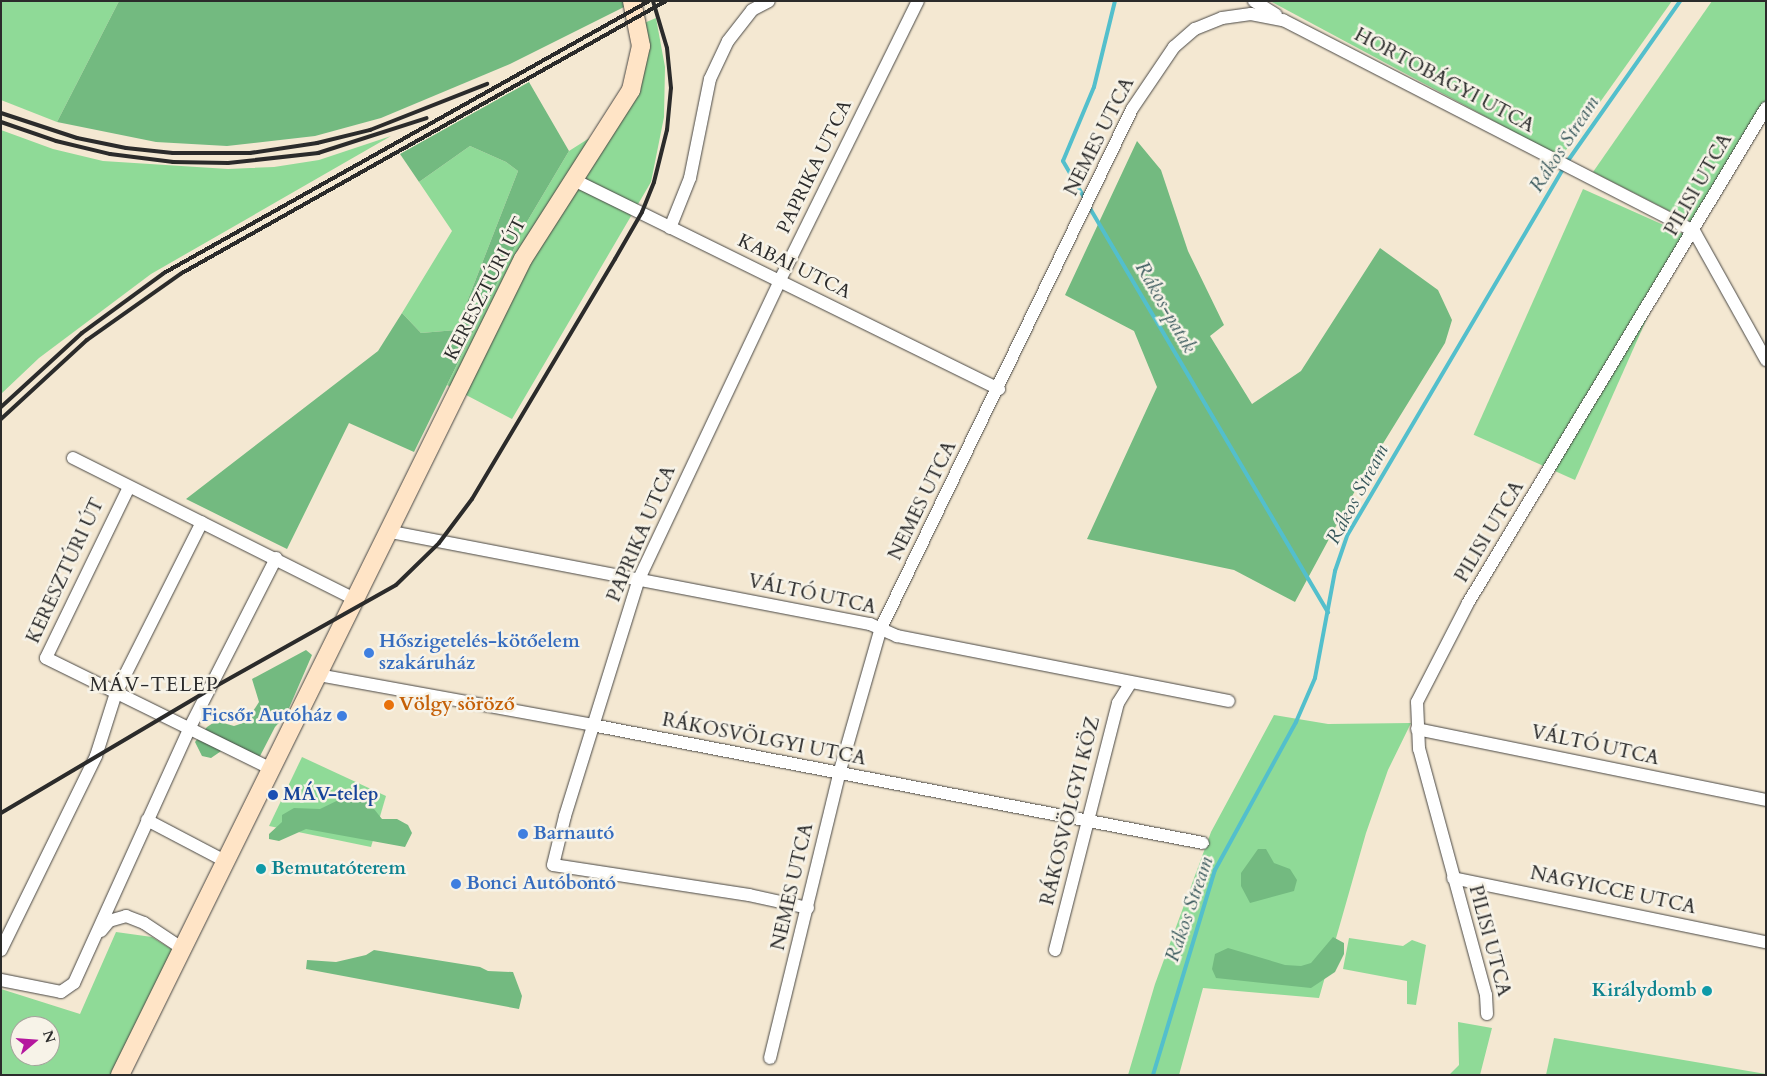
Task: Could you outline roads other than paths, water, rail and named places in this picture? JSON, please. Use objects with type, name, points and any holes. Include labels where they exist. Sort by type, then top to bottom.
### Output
[{"type":"main road","name":"KERESZTÚRI ÚT","points":[[120,1075],[270,768],[318,675],[386,531],[523,259],[572,179],[624,104],[637,74],[640,31],[632,1]]},
{"type":"street","points":[[670,228],[690,178],[710,79],[728,41],[752,10],[769,1]]},
{"type":"street","name":"PAPRIKA UTCA","points":[[808,908],[749,895],[553,865],[592,725],[638,581],[780,280],[918,1]]},
{"type":"street","name":"HORTOBÁGYI UTCA","points":[[1254,1],[1283,20],[1554,161],[1694,230]]},
{"type":"street","name":"HORTOBÁGYI UTCA","points":[[1222,18],[1251,14],[1283,20]]},
{"type":"street","name":"NEMES UTCA","points":[[770,1058],[808,908],[839,774],[881,628],[1132,109],[1174,47],[1195,29],[1222,18]]},
{"type":"street","name":"PILISI UTCA","points":[[1488,1014],[1486,995],[1452,878],[1419,749],[1416,702],[1468,603],[1766,108]]},
{"type":"street","name":"KABAI UTCA","points":[[572,179],[998,389]]},
{"type":"street","points":[[1694,230],[1766,360]]},
{"type":"street","name":"KERESZTÚRI ÚT","points":[[73,458],[276,558],[354,599]]},
{"type":"street","name":"KERESZTÚRI ÚT","points":[[129,487],[46,658],[270,768]]},
{"type":"street","points":[[1,950],[96,756],[116,693],[202,522]]},
{"type":"street","name":"VÁLTÓ UTCA","points":[[386,531],[881,628],[897,636],[1130,684],[1229,701]]},
{"type":"street","points":[[1,980],[61,992],[74,983],[189,729],[276,558]]},
{"type":"street","name":"RÁKOSVÖLGYI UTCA","points":[[318,675],[592,725],[1203,843]]},
{"type":"street","name":"RÁKOSVÖLGYI KÖZ","points":[[1055,950],[1118,703],[1130,684]]},
{"type":"street","name":"VÁLTÓ UTCA","points":[[1417,728],[1766,800]]},
{"type":"street","points":[[147,820],[225,860]]},
{"type":"street","name":"NAGYICCE UTCA","points":[[1452,878],[1766,942]]},
{"type":"street","points":[[95,940],[109,920],[126,916],[144,923],[183,949]]},
{"type":"waterway","name":"Rákos-patak","points":[[1085,199],[1063,161],[1094,87],[1115,1]]},
{"type":"waterway","name":"Rákos Stream","points":[[1153,1075],[1215,870],[1296,722],[1315,678],[1335,571],[1348,534],[1567,162],[1680,1]]},
{"type":"waterway","name":"Rákos-patak","points":[[1088,205],[1328,613]]},
{"type":"railway","points":[[1,407],[82,333],[164,273],[649,1]]},
{"type":"railway","points":[[1,813],[209,690],[396,585],[439,543],[472,499],[615,259],[642,212],[654,182],[667,130],[671,88],[667,48],[653,1]]},
{"type":"railway","points":[[1,419],[87,340],[182,273],[666,1]]},
{"type":"railway","points":[[1,113],[77,138],[126,148],[173,153],[250,153],[317,143],[370,130],[487,84]]},
{"type":"railway","points":[[1,122],[56,141],[110,154],[173,162],[228,163],[318,153],[427,118]]},
{"type":"place","name":"Hőszigetelés-kötőelem szakáruház","points":[[369,653]]},
{"type":"place","name":"Völgy söröző","points":[[389,705]]},
{"type":"place","name":"Ficsőr Autóház","points":[[342,716]]},
{"type":"place","name":"MÁV-telep","points":[[273,795]]},
{"type":"place","name":"Barnautó","points":[[523,834]]},
{"type":"place","name":"Bemutatóterem","points":[[261,869]]},
{"type":"place","name":"Bonci Autóbontó","points":[[456,884]]},
{"type":"place","name":"Királydomb","points":[[1707,991]]},
{"type":"district","name":"MÁV-TELEP","points":[[154,684]]}]
